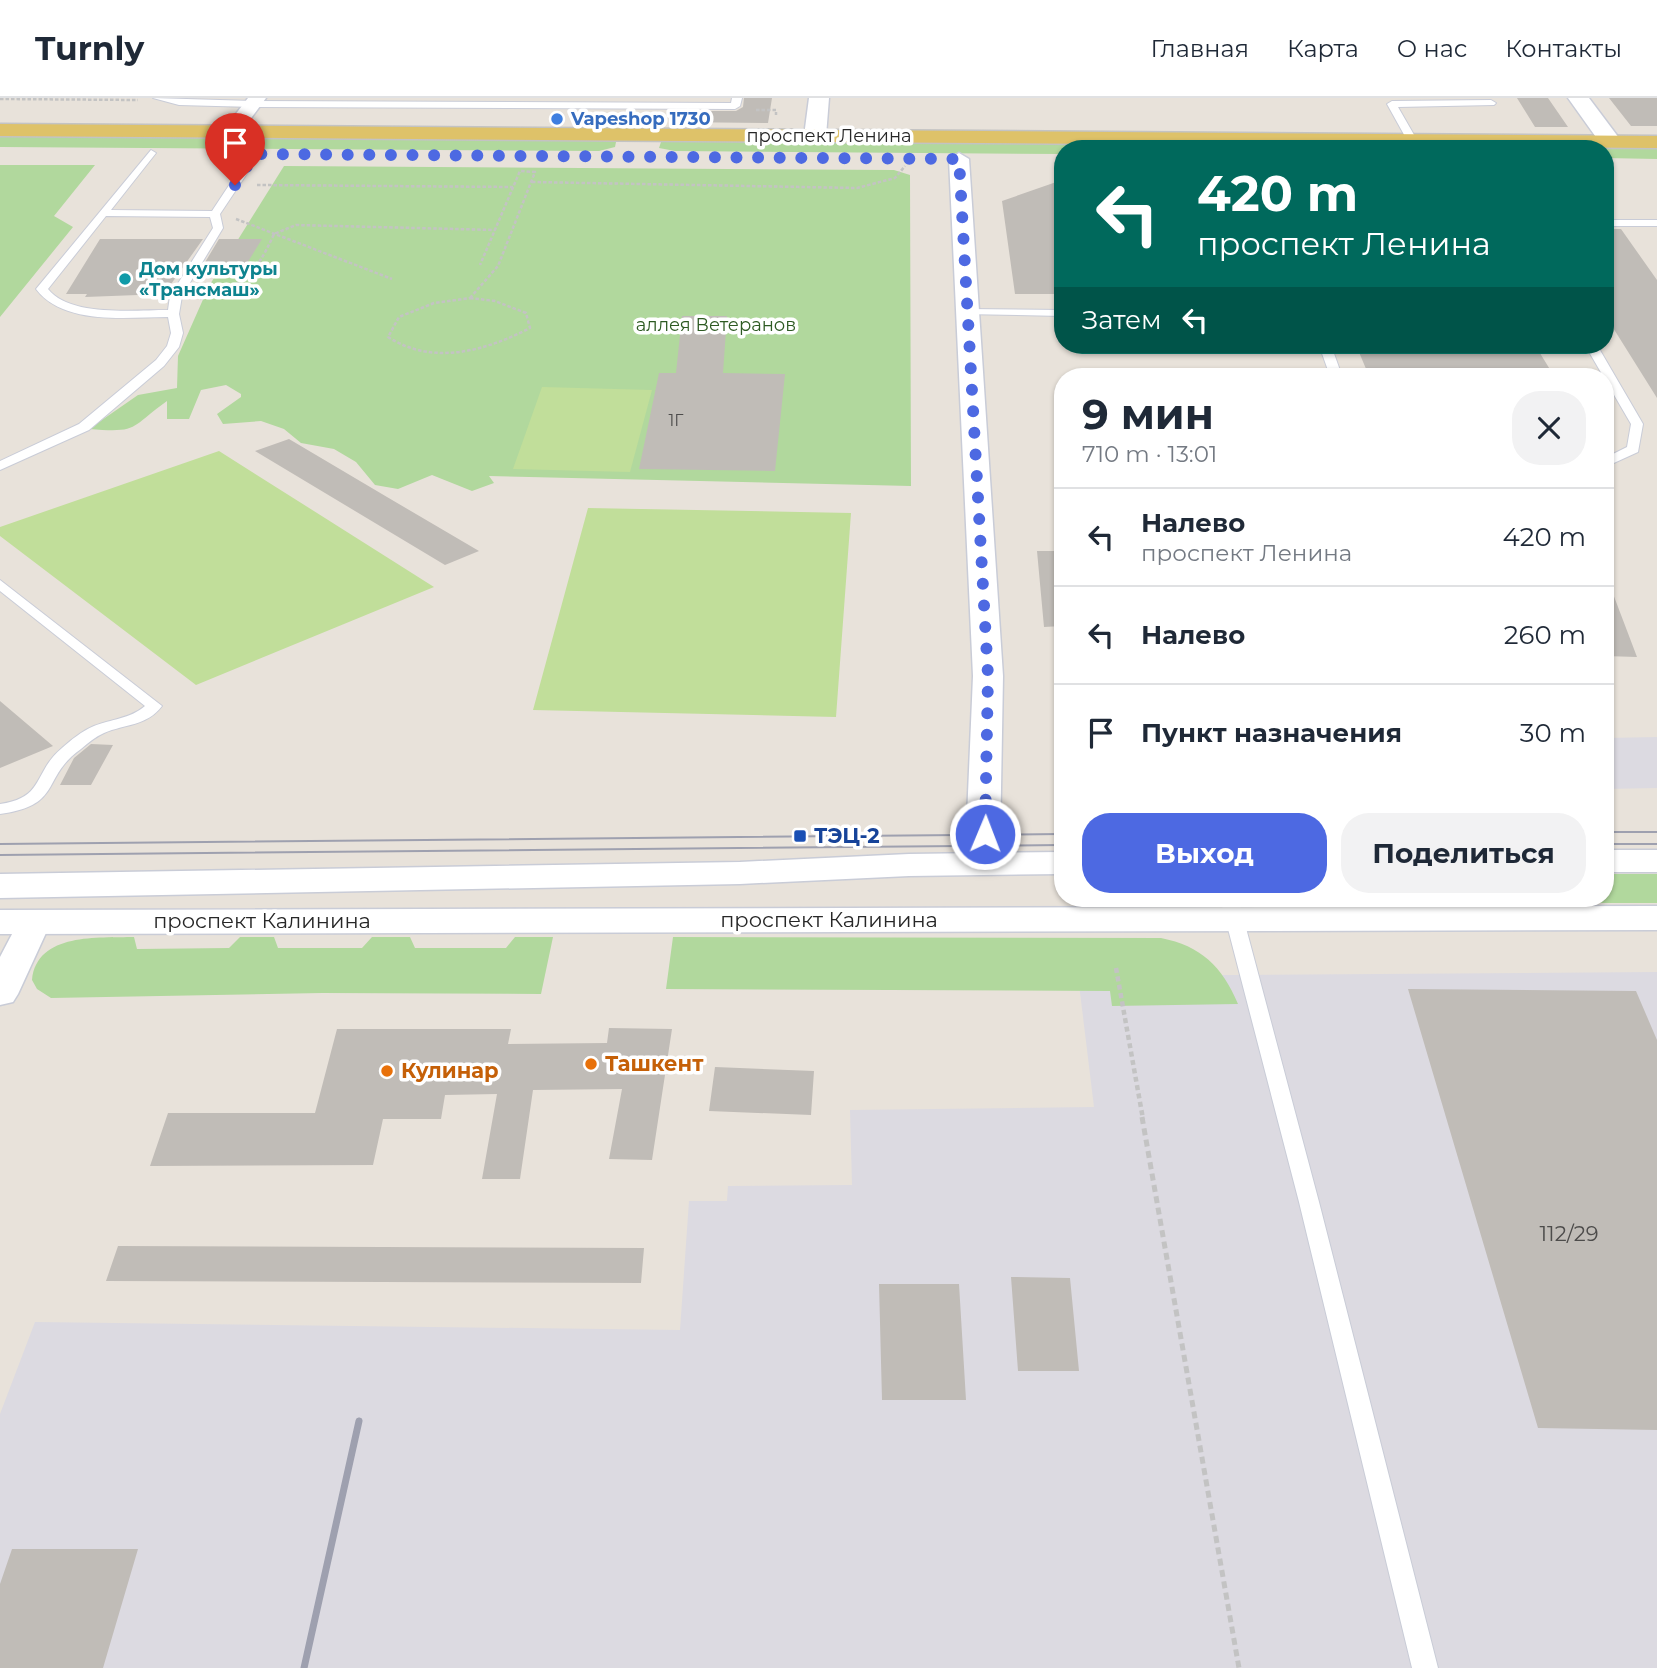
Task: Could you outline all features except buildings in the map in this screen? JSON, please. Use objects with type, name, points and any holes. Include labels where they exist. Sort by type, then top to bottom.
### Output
[{"type":"main road","points":[[815,136],[819,98]]},
{"type":"main road","points":[[1578,98],[1610,140]]},
{"type":"main road","name":"проспект Ленина","points":[[0,130],[231,143],[640,135],[1054,142]]},
{"type":"main road","points":[[633,157],[640,135]]},
{"type":"main road","name":"проспект Ленина","points":[[1614,142],[1657,142]]},
{"type":"main road","name":"проспект Ленина","points":[[231,143],[255,154],[279,154]]},
{"type":"main road","points":[[123,153],[162,153]]},
{"type":"main road","name":"проспект Ленина","points":[[932,159],[986,159]]},
{"type":"main road","points":[[983,854],[985,920]]},
{"type":"main road","name":"проспект Калинина","points":[[0,886],[726,874],[983,854],[1054,862]]},
{"type":"main road","points":[[1614,861],[1657,861]]},
{"type":"main road","points":[[17,922],[49,885]]},
{"type":"main road","name":"проспект Калинина","points":[[17,922],[985,920],[1231,909],[1657,918]]},
{"type":"street","points":[[231,143],[255,101]]},
{"type":"street","points":[[959,159],[988,676],[983,854]]},
{"type":"street","points":[[0,994],[17,922]]},
{"type":"lane","points":[[161,99],[735,106],[737,98]]},
{"type":"lane","points":[[1411,140],[1392,104],[1491,103]]},
{"type":"lane","points":[[162,153],[103,213],[42,289],[45,298],[58,305],[85,311],[173,314]]},
{"type":"lane","points":[[0,467],[84,427],[160,363],[173,347],[177,333],[173,314],[176,296],[218,228],[215,214],[255,154]]},
{"type":"lane","points":[[103,213],[215,214]]},
{"type":"lane","points":[[1614,224],[1655,226]]},
{"type":"lane","points":[[966,312],[1054,313]]},
{"type":"lane","points":[[1614,384],[1637,424],[1633,449],[1614,458]]},
{"type":"lane","points":[[0,584],[153,706],[141,717],[94,732],[61,757],[41,794],[20,807],[0,809]]},
{"type":"lane","points":[[1231,909],[1309,1202],[1425,1668]]},
{"type":"path","points":[[0,99],[161,99]]},
{"type":"path","points":[[531,182],[857,188],[895,178],[905,166]]},
{"type":"path","points":[[470,298],[495,302],[526,313],[530,328],[502,344],[462,353],[423,352],[397,345],[388,337],[399,317],[434,303],[470,298],[498,266],[535,172],[520,172],[480,265]]},
{"type":"path","points":[[235,185],[513,187]]},
{"type":"path","points":[[215,214],[392,279]]},
{"type":"path","points":[[173,314],[195,301],[239,285],[257,272],[274,234],[296,225],[495,230]]},
{"type":"path","points":[[1116,968],[1240,1668]]},
{"type":"shaded area","points":[[1657,737],[1657,788],[1614,789],[1614,738]]},
{"type":"shaded area","points":[[1657,972],[1657,1668],[0,1668],[0,1414],[35,1322],[680,1330],[689,1201],[727,1201],[728,1186],[852,1185],[850,1110],[1094,1107],[1078,976]]},
{"type":"green space","points":[[0,134],[602,138],[616,142],[615,147],[599,151],[0,147]]},
{"type":"green space","points":[[676,139],[1054,143],[1054,154],[675,151],[659,148],[661,142]]},
{"type":"green space","points":[[1614,146],[1657,146],[1657,159],[1614,158]]},
{"type":"green space","points":[[0,165],[95,165],[54,216],[73,227],[0,317]]},
{"type":"green space","name":"аллея Ветеранов","points":[[284,166],[894,170],[910,175],[911,486],[489,476],[494,483],[472,491],[432,475],[398,489],[375,485],[356,462],[334,449],[301,443],[284,429],[261,421],[223,424],[217,414],[241,397],[241,394],[226,385],[201,390],[189,419],[167,419],[167,401],[133,427],[117,430],[89,429],[138,395],[177,388],[178,356],[209,286]]},
{"type":"green space","points":[[542,387],[652,390],[630,472],[513,469]]},
{"type":"green space","points":[[219,451],[434,587],[196,685],[0,536],[0,527]]},
{"type":"green space","points":[[588,508],[851,513],[836,717],[533,710]]},
{"type":"green space","points":[[1614,874],[1657,874],[1657,903],[1614,903]]},
{"type":"green space","points":[[134,937],[137,949],[229,948],[240,937],[274,937],[278,948],[362,948],[372,937],[410,937],[415,948],[506,948],[515,937],[553,937],[541,994],[322,993],[51,998],[37,989],[32,980],[36,964],[45,953],[57,946],[88,938]]},
{"type":"green space","points":[[673,937],[1161,938],[1188,946],[1209,960],[1225,979],[1238,1004],[1112,1006],[1110,991],[666,989]]},
{"type":"tram line","points":[[1614,832],[1657,832]]},
{"type":"tram line","points":[[0,844],[1054,834]]},
{"type":"tram line","points":[[1614,844],[1657,844]]},
{"type":"tram line","points":[[0,855],[1054,845]]},
{"type":"railway","points":[[304,1668],[359,1421]]},
{"type":"place","name":"Vapeshop 1730","points":[[557,119]]},
{"type":"place","name":"Дом культуры «Трансмаш»","points":[[125,279]]},
{"type":"place","name":"ТЭЦ-2","points":[[800,836]]},
{"type":"place","name":"Ташкент","points":[[591,1064]]},
{"type":"place","name":"Кулинар","points":[[387,1071]]},
{"type":"route","points":[[235,185],[255,154],[959,159],[988,676],[985,834]]}]
